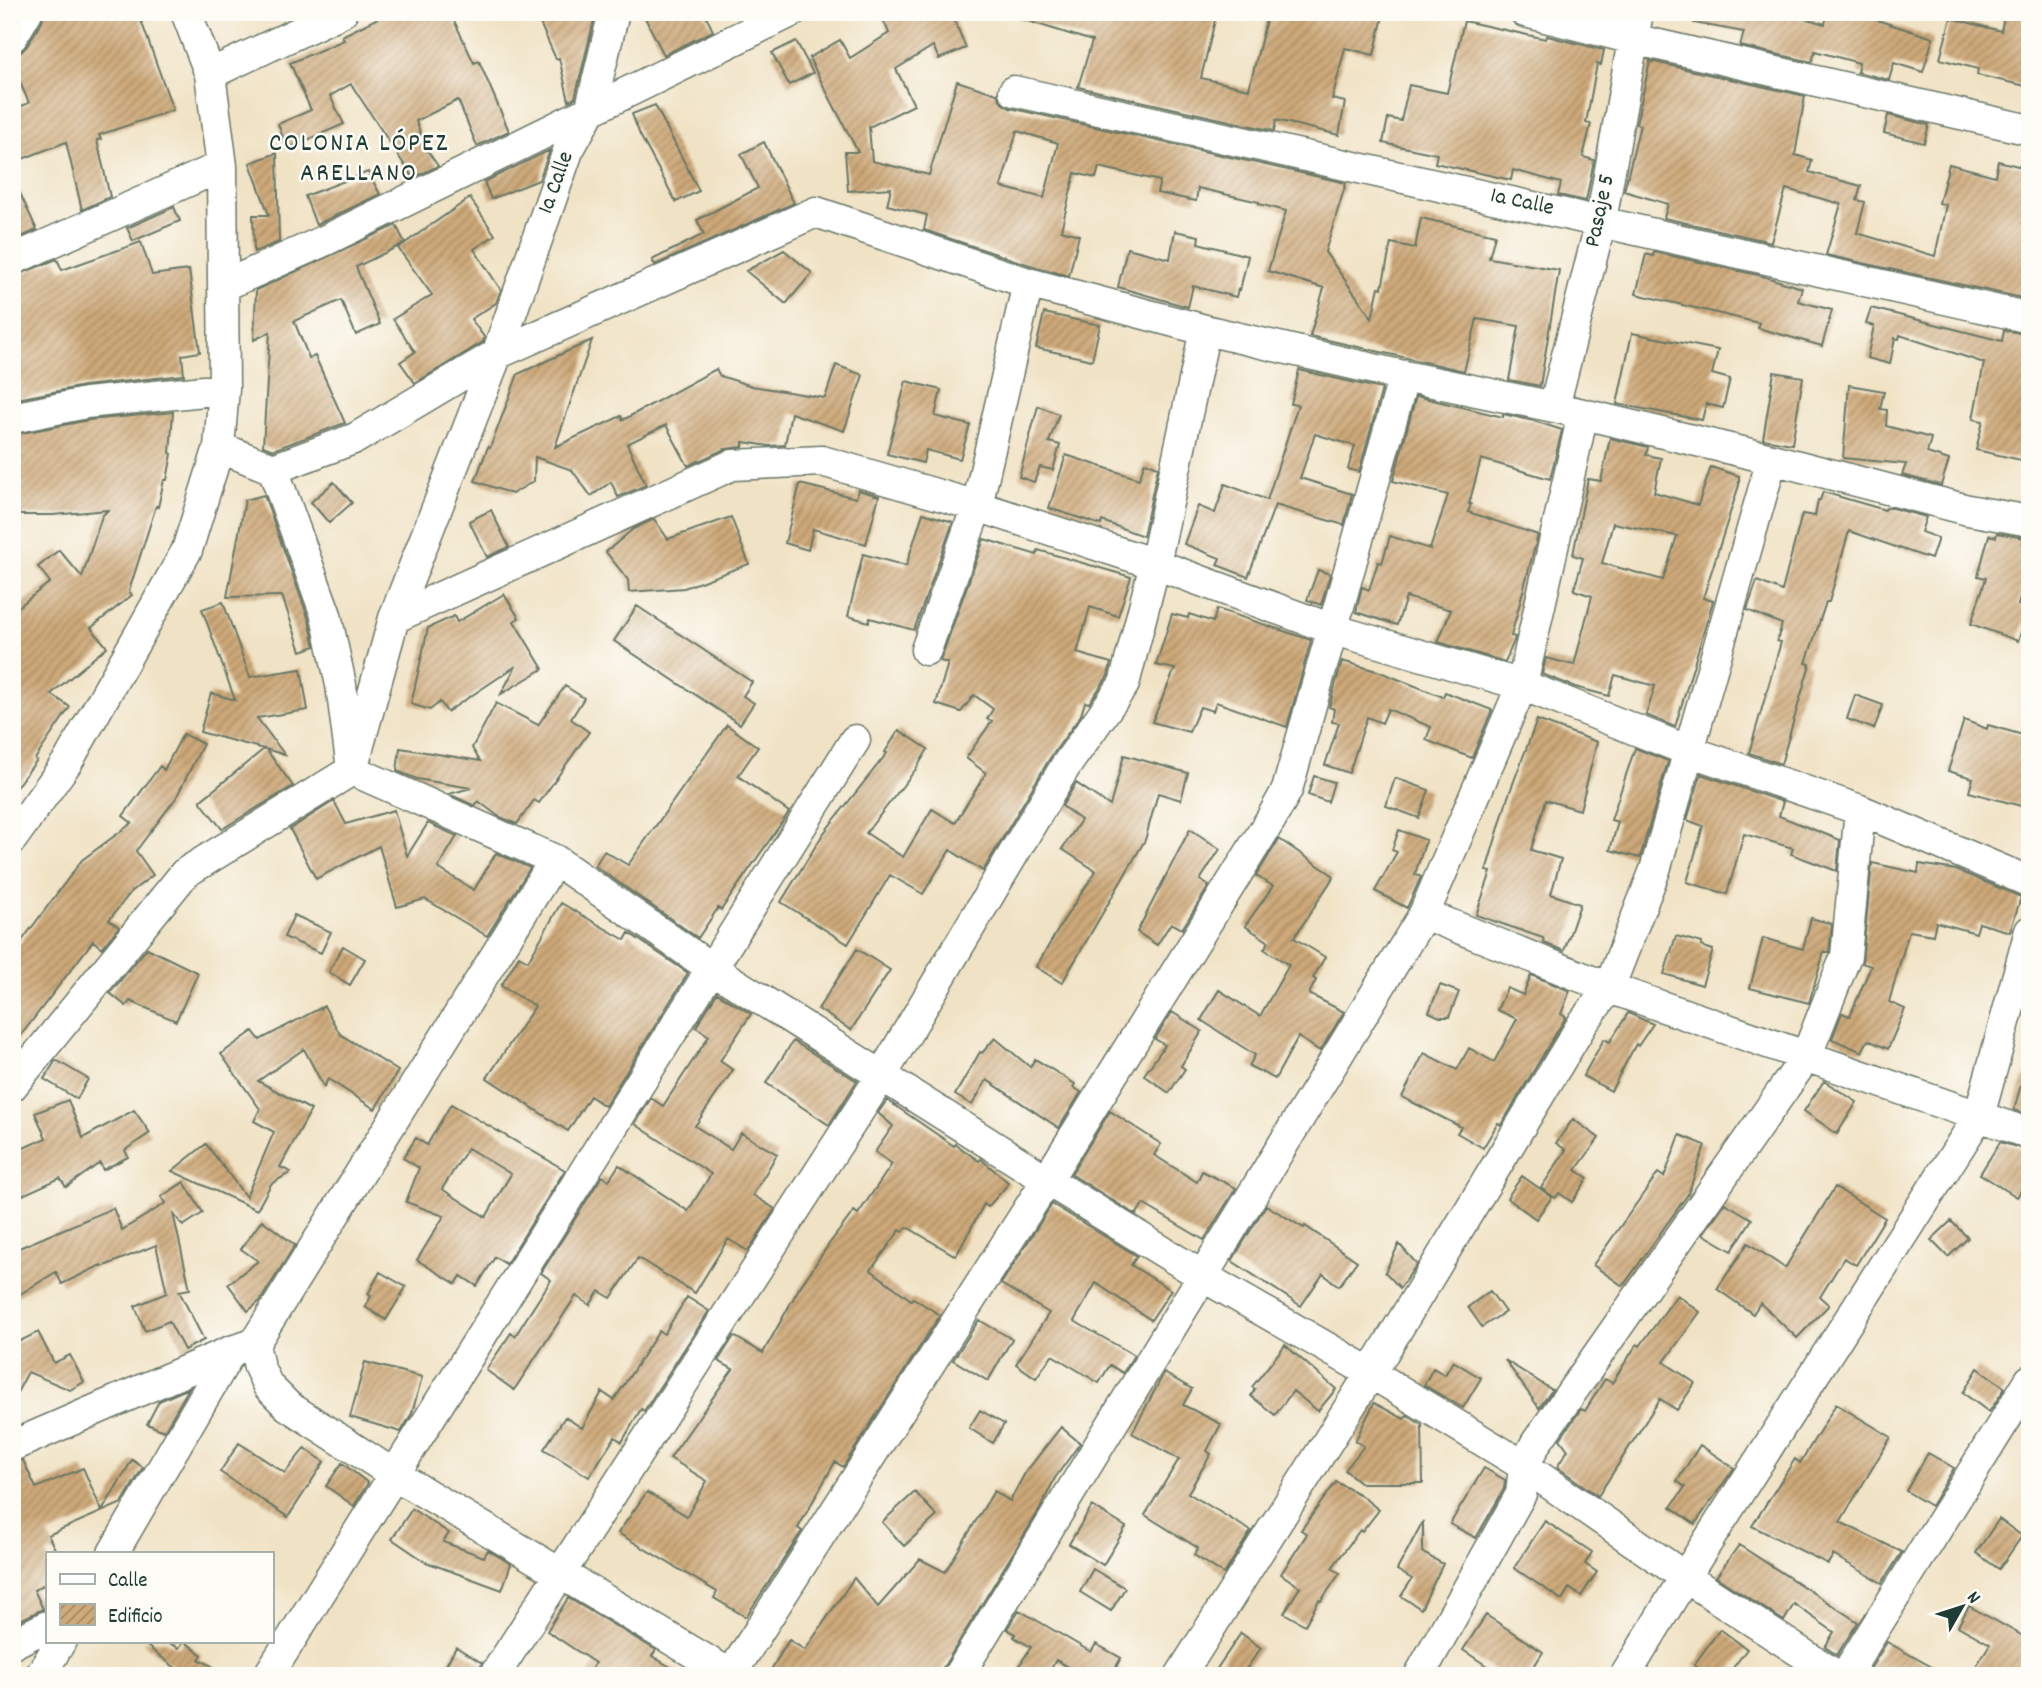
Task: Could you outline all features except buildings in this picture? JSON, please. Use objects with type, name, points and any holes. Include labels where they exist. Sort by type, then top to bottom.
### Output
[{"type":"street","points":[[12,37],[27,12]]},
{"type":"street","points":[[12,839],[68,761],[187,550],[219,447],[224,389],[222,166],[210,74],[186,12]]},
{"type":"street","points":[[210,74],[342,12]]},
{"type":"street","name":"1a Calle","points":[[352,770],[394,618],[497,354],[568,151],[590,111],[614,12]]},
{"type":"street","points":[[223,286],[326,240],[791,12]]},
{"type":"street","points":[[1525,12],[1635,26],[2030,130]]},
{"type":"street","name":"Pasaje 5","points":[[1554,407],[1601,221],[1635,26]]},
{"type":"street","name":"1a Calle","points":[[1014,91],[2030,318]]},
{"type":"street","points":[[12,260],[222,166]]},
{"type":"street","points":[[219,447],[272,469],[356,438],[497,354],[816,212],[1028,283],[1205,330],[1554,407],[1772,459],[1968,510],[2030,521]]},
{"type":"street","points":[[926,650],[977,506],[1028,283]]},
{"type":"street","points":[[494,1676],[881,1075],[1065,767],[1124,684],[1155,564],[1205,330]]},
{"type":"street","points":[[243,1347],[259,1367],[268,1386],[288,1406],[394,1475],[731,1675],[1047,1180],[1287,790],[1404,376]]},
{"type":"street","points":[[12,418],[86,403],[224,389]]},
{"type":"street","points":[[958,1676],[1204,1277],[1423,914],[1522,685],[1583,414]]},
{"type":"street","points":[[1180,1676],[1371,1373],[1583,1023],[1609,988],[1655,870],[1772,459]]},
{"type":"street","points":[[394,618],[732,465],[822,461],[977,506],[1155,564],[1332,629],[1522,685],[1689,751],[1860,810],[2030,883]]},
{"type":"street","points":[[272,469],[326,615],[341,685],[352,770]]},
{"type":"street","points":[[268,1676],[855,740]]},
{"type":"street","points":[[352,770],[555,860],[711,968],[1047,1180],[1204,1277],[1371,1373],[1524,1466],[1685,1577],[1838,1676]]},
{"type":"street","points":[[12,1086],[186,873],[352,770]]},
{"type":"street","points":[[1419,1676],[1521,1494],[1524,1466],[1536,1443],[1806,1057],[1846,956],[1860,810]]},
{"type":"street","points":[[114,1552],[555,860]]},
{"type":"street","points":[[1423,914],[1609,988],[2030,1134]]},
{"type":"street","points":[[1625,1676],[1685,1577],[1979,1116],[2030,931]]},
{"type":"street","points":[[12,1446],[243,1347]]},
{"type":"street","points":[[1845,1676],[2030,1380]]},
{"type":"street","points":[[12,1644],[46,1627]]},
{"type":"street","points":[[40,1676],[60,1642]]},
{"type":"district","name":"COLONIA LÓPEZ ARELLANO","points":[[359,159]]}]
